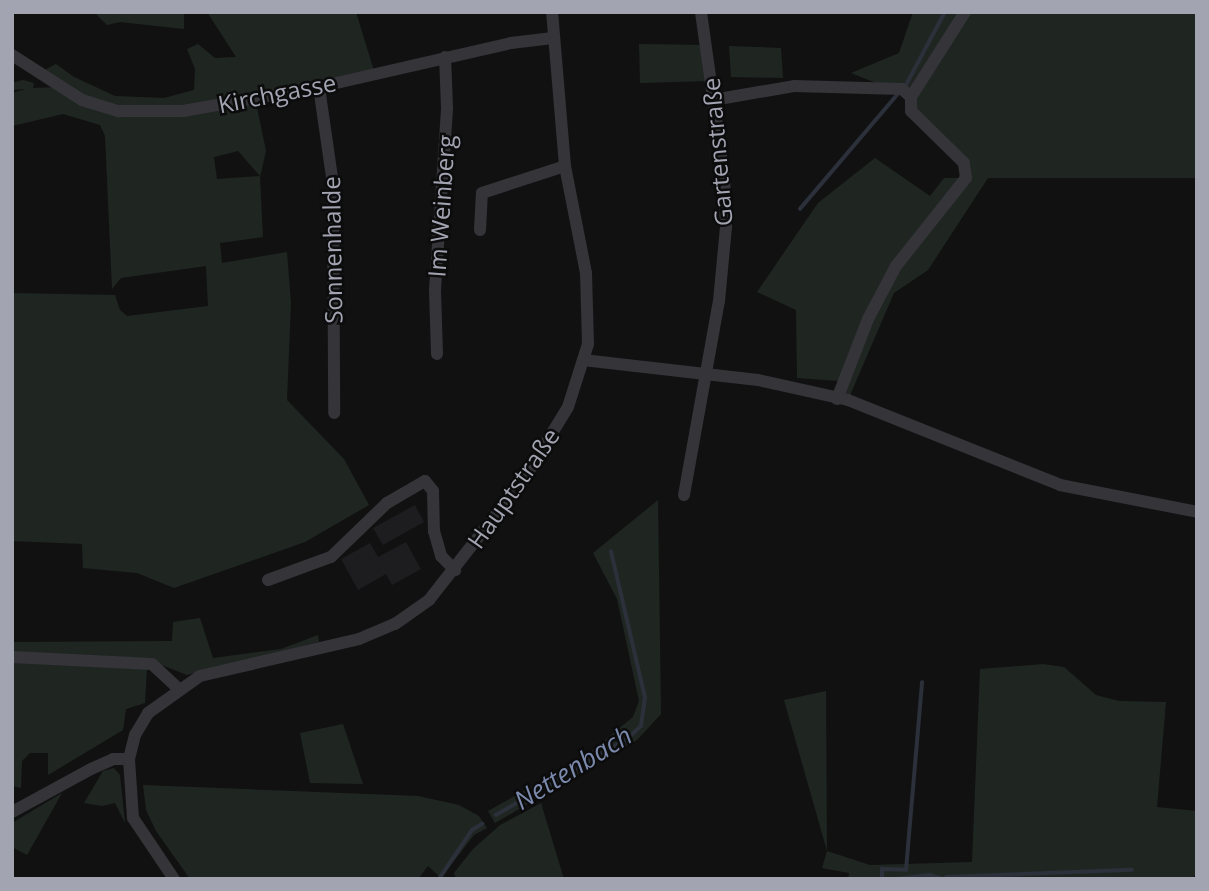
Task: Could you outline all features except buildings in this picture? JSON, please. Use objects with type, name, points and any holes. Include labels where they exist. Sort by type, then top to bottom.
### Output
[{"type":"street","name":"Hauptstraße","points":[[129,759],[135,735],[148,713],[178,688],[219,670],[301,654],[395,624],[429,600],[524,479],[568,407],[588,336],[586,273],[565,166],[552,12]]},
{"type":"street","name":"Gartenstraße","points":[[684,495],[703,374],[719,301],[726,227],[701,12]]},
{"type":"street","points":[[837,399],[868,318],[896,266],[965,178],[964,163],[911,111],[911,97],[965,12]]},
{"type":"street","name":"Kirchgasse","points":[[12,55],[82,100],[118,111],[183,111],[319,87],[445,57],[553,38]]},
{"type":"street","name":"Im Weinberg","points":[[438,354],[435,290],[447,108],[445,57]]},
{"type":"street","points":[[713,100],[794,86],[902,89],[911,97]]},
{"type":"street","name":"Sonnenhalde","points":[[319,87],[333,184],[334,413]]},
{"type":"street","points":[[480,230],[482,193],[565,166]]},
{"type":"street","points":[[583,360],[797,388],[837,399],[1060,485],[1197,512]]},
{"type":"street","points":[[268,580],[331,557],[387,503],[425,481],[433,491],[434,531],[441,556],[455,570]]},
{"type":"street","points":[[12,657],[152,664],[178,688]]},
{"type":"street","points":[[12,813],[90,769],[113,759],[129,759],[132,818],[174,879]]},
{"type":"shaded area","points":[[184,12],[184,29],[120,22],[107,25],[95,13]]},
{"type":"shaded area","points":[[207,12],[356,12],[375,74],[255,98],[266,151],[260,177],[263,237],[220,243],[222,263],[287,252],[291,303],[287,400],[344,459],[369,505],[305,542],[174,588],[137,573],[83,568],[82,544],[12,541],[12,293],[115,295],[120,310],[127,316],[208,306],[206,266],[121,278],[112,289],[105,136],[100,125],[63,114],[12,126],[12,93],[26,89],[12,90],[12,83],[23,80],[34,83],[33,88],[58,87],[37,74],[56,64],[74,77],[115,96],[164,98],[194,90],[195,69],[187,49],[198,44],[215,58],[236,57]],"holes":[[[238,151],[260,176],[217,179],[214,157]]]},
{"type":"shaded area","points":[[913,12],[1197,12],[1197,178],[988,178],[928,270],[894,293],[848,400],[839,381],[797,378],[796,310],[757,292],[818,203],[875,158],[930,196],[944,178],[965,178],[964,163],[911,111],[911,97],[851,73],[899,53]]},
{"type":"shaded area","points":[[639,44],[706,45],[709,81],[640,83]]},
{"type":"shaded area","points":[[729,46],[781,48],[783,78],[731,77]]},
{"type":"shaded area","points":[[658,500],[661,714],[637,740],[495,823],[488,811],[584,757],[633,717],[639,701],[617,599],[593,553]]},
{"type":"shaded area","points":[[415,505],[424,522],[383,545],[373,528]]},
{"type":"shaded area","points":[[406,542],[421,569],[392,585],[386,574],[358,590],[341,559],[370,543],[378,557]]},
{"type":"shaded area","points":[[200,618],[213,658],[281,649],[318,635],[319,642],[187,675],[144,658],[12,656],[12,642],[172,641],[173,622]]},
{"type":"shaded area","points":[[12,662],[147,668],[145,703],[126,709],[123,730],[48,775],[48,753],[30,753],[22,761],[21,788],[12,786]]},
{"type":"shaded area","points":[[1043,664],[1064,667],[1096,695],[1119,701],[1166,702],[1157,807],[1197,811],[1197,874],[1191,879],[848,879],[849,873],[822,868],[827,851],[870,865],[972,862],[980,669]]},
{"type":"shaded area","points":[[826,691],[827,851],[784,700]]},
{"type":"shaded area","points":[[343,724],[363,784],[310,783],[300,733]]},
{"type":"shaded area","points":[[114,768],[120,775],[125,823],[115,803],[102,806],[84,803],[103,771]]},
{"type":"shaded area","points":[[143,785],[418,796],[459,805],[479,816],[487,828],[474,835],[441,878],[428,866],[418,879],[190,879],[156,831],[146,810]]},
{"type":"shaded area","points":[[62,793],[27,855],[12,847],[12,823]]},
{"type":"shaded area","points":[[541,803],[564,879],[456,879],[454,873],[473,849],[500,825]]},
{"type":"shaded area","points":[[930,873],[951,879],[886,878]]},
{"type":"waterway","name":"Nettenbach","points":[[906,85],[945,12]]},
{"type":"waterway","name":"Nettenbach","points":[[800,209],[898,94]]},
{"type":"waterway","name":"Nettenbach","points":[[496,815],[627,739],[641,726],[645,698],[611,552]]},
{"type":"waterway","points":[[882,879],[882,869],[906,870],[922,683]]},
{"type":"waterway","name":"Nettenbach","points":[[439,879],[472,830],[482,824]]},
{"type":"waterway","points":[[946,877],[1132,870]]}]
